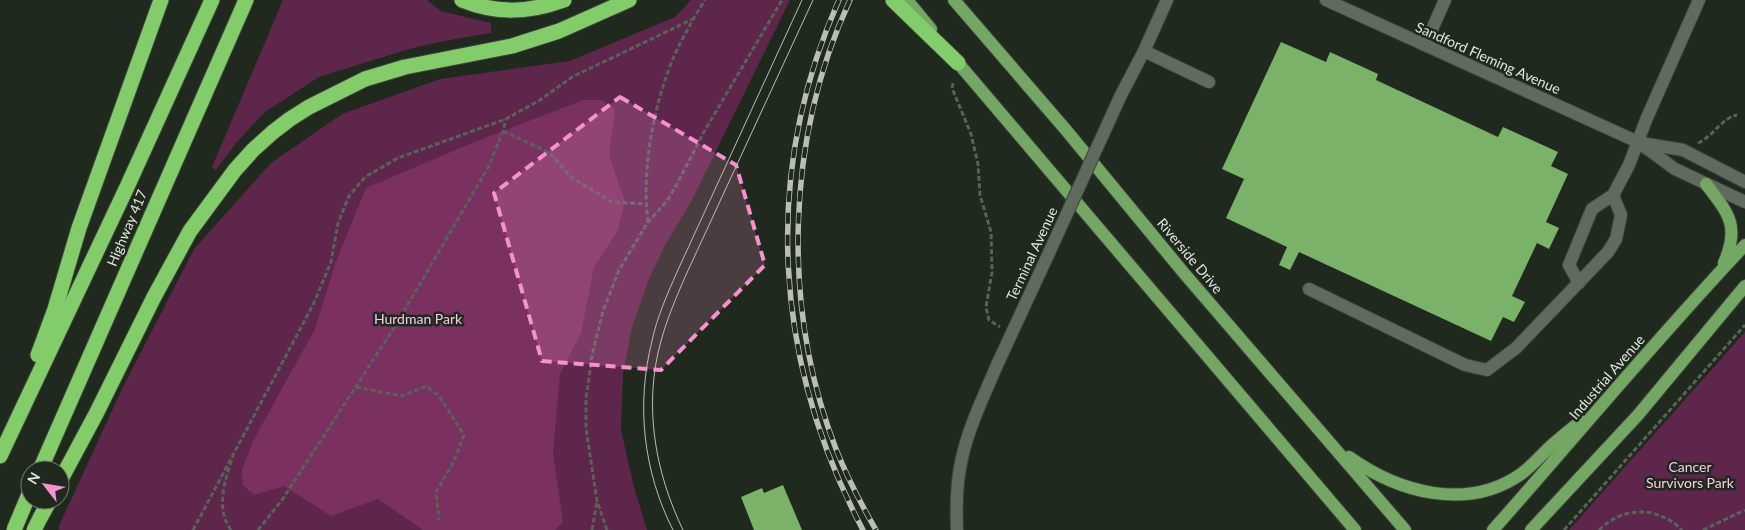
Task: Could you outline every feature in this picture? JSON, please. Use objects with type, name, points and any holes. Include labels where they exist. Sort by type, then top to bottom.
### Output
[{"type":"highway","points":[[3,450],[55,308],[79,228],[161,0]]},
{"type":"highway","name":"Highway 417","points":[[3,450],[127,187],[212,0]]},
{"type":"highway","name":"Highway 417","points":[[44,460],[246,0]]},
{"type":"highway","points":[[462,0],[491,8],[525,11],[545,7],[564,0]]},
{"type":"highway","points":[[603,12],[617,0]]},
{"type":"highway","points":[[70,462],[190,231],[236,170],[253,150],[273,132],[309,107],[365,79],[405,67],[512,46],[560,31],[629,0]]},
{"type":"highway","points":[[893,0],[958,63]]},
{"type":"highway","points":[[14,530],[22,510]]},
{"type":"highway","points":[[37,524],[45,510]]},
{"type":"main road","points":[[907,0],[958,63],[1355,530]]},
{"type":"main road","name":"Riverside Drive","points":[[954,0],[1404,530]]},
{"type":"main road","points":[[1706,184],[1724,208],[1730,221],[1732,238],[1730,249],[1720,271]]},
{"type":"main road","name":"Industrial Avenue","points":[[1493,530],[1576,437],[1600,405],[1745,245]]},
{"type":"main road","points":[[1531,530],[1638,416],[1745,286]]},
{"type":"main road","points":[[1702,336],[1737,304],[1745,300]]},
{"type":"main road","points":[[1328,440],[1366,468],[1394,483],[1428,493],[1464,494],[1504,485],[1521,474],[1600,405]]},
{"type":"street","name":"Terminal Avenue","points":[[957,530],[956,501],[962,458],[970,428],[1121,95],[1144,51],[1167,0]]},
{"type":"street","name":"Sandford Fleming Avenue","points":[[1326,0],[1638,142],[1675,169],[1745,202]]},
{"type":"street","points":[[1425,45],[1445,0]]},
{"type":"street","points":[[1579,283],[1569,265],[1577,243],[1592,209],[1613,195],[1629,166],[1646,120],[1699,0]]},
{"type":"street","points":[[1144,51],[1209,82]]},
{"type":"street","name":"Sandford Fleming Avenue","points":[[1638,142],[1683,150],[1745,182]]},
{"type":"street","points":[[1308,289],[1465,365],[1487,370],[1516,348],[1608,252],[1616,239],[1621,215],[1613,195]]},
{"type":"path","points":[[648,222],[646,204],[649,145],[662,89],[675,54],[705,0]]},
{"type":"path","points":[[607,530],[597,500],[586,428],[586,398],[592,355],[603,311],[619,270],[648,222],[667,201],[705,130],[782,0]]},
{"type":"path","points":[[192,530],[313,304],[330,262],[338,223],[349,196],[365,177],[398,158],[506,119],[540,100],[572,77],[693,19]]},
{"type":"path","points":[[953,83],[952,88],[971,134],[978,164],[980,195],[991,232],[992,272],[986,307],[989,320],[1011,334]]},
{"type":"path","points":[[1683,150],[1710,136],[1727,118],[1737,115]]},
{"type":"path","points":[[258,530],[282,500],[394,328],[489,166],[506,119]]},
{"type":"path","points":[[503,131],[550,153],[571,177],[612,202],[646,204]]},
{"type":"path","points":[[1564,530],[1745,325]]},
{"type":"path","points":[[356,387],[402,396],[426,386],[439,396],[464,436],[453,463],[436,492],[439,520]]},
{"type":"path","points":[[231,530],[222,503],[225,480],[236,448]]},
{"type":"path","points":[[592,530],[597,500]]},
{"type":"path","points":[[1703,530],[1745,510]]},
{"type":"path","points":[[1599,530],[1624,514],[1642,512],[1660,515],[1676,524],[1682,530]]},
{"type":"highlighted area","points":[[620,97],[736,165],[765,265],[661,370],[542,361],[494,193]]},
{"type":"green space","points":[[283,0],[427,0],[441,11],[491,23],[491,33],[409,49],[319,77],[265,112],[236,143],[216,170],[212,167]]},
{"type":"green space","name":"Hurdman Park","points":[[691,0],[790,0],[691,202],[664,247],[649,279],[632,327],[623,374],[621,430],[634,487],[647,530],[60,530],[58,528],[66,510],[70,510],[70,502],[122,389],[194,249],[271,163],[342,114],[440,79],[570,61],[675,17]]},
{"type":"green space","points":[[583,100],[602,100],[615,109],[609,156],[625,201],[618,230],[594,267],[581,333],[560,374],[553,453],[563,522],[555,530],[423,530],[378,499],[331,516],[284,486],[254,495],[243,485],[242,469],[254,439],[315,329],[335,264],[366,188],[477,141]]},
{"type":"green space","name":"Cancer Survivors Park","points":[[1745,332],[1745,530],[1569,530]]},
{"type":"building","points":[[1281,42],[1326,62],[1330,52],[1378,74],[1376,80],[1498,137],[1503,127],[1558,152],[1551,166],[1568,174],[1546,222],[1559,228],[1549,249],[1537,243],[1512,296],[1525,302],[1514,322],[1503,317],[1491,341],[1299,252],[1290,270],[1279,265],[1287,247],[1226,218],[1244,179],[1222,169]]},
{"type":"building","points":[[783,485],[802,530],[754,530],[741,497],[762,488],[764,493]]},
{"type":"tram line","points":[[673,530],[655,484],[645,437],[644,389],[654,332],[677,272],[802,0]]},
{"type":"tram line","points":[[683,530],[665,485],[655,438],[653,389],[661,341],[685,277],[813,0]]},
{"type":"railway","points":[[839,0],[814,66],[797,133],[789,200],[788,268],[796,335],[811,401],[833,466],[863,530]]},
{"type":"railway","points":[[850,0],[829,53],[813,108],[803,165],[798,223],[799,281],[806,338],[818,395],[840,459],[854,490],[876,530]]}]
